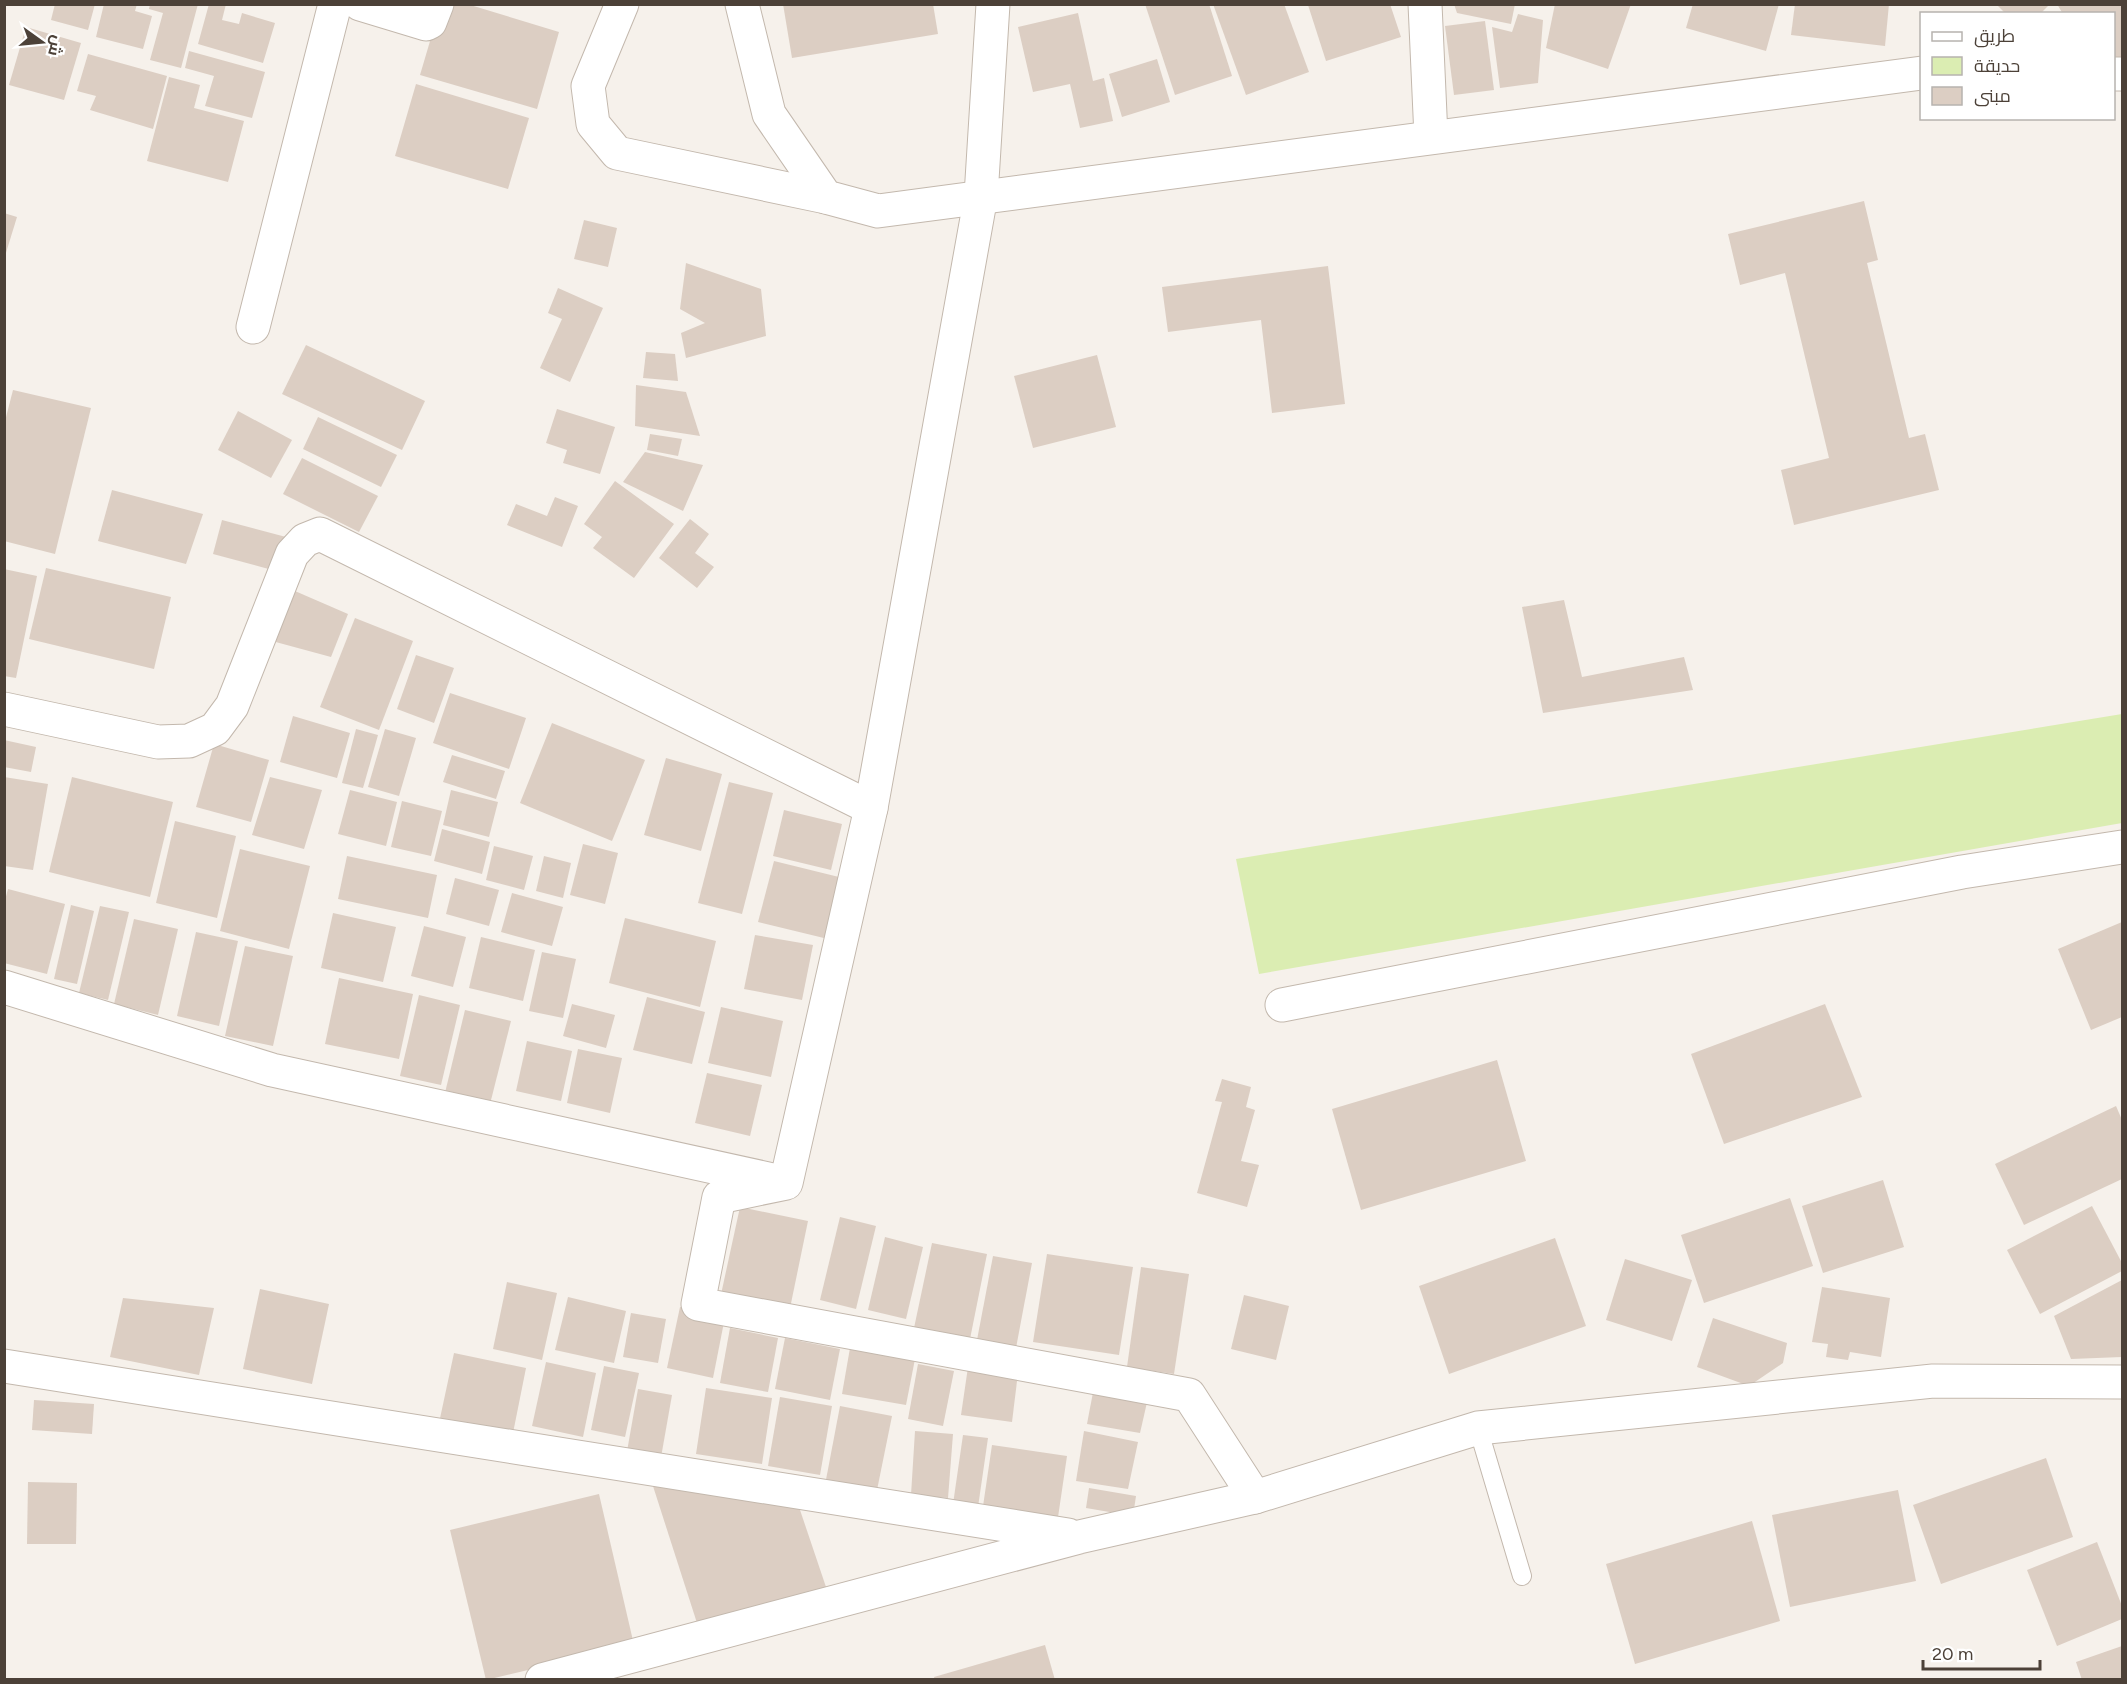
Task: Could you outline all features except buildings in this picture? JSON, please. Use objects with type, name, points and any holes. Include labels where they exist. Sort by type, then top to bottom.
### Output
[{"type":"street","points":[[253,327],[335,4]]},
{"type":"street","points":[[360,4],[426,24],[430,22],[437,4]]},
{"type":"street","points":[[622,4],[588,86],[593,124],[617,153],[826,197],[878,211],[1920,73]]},
{"type":"street","points":[[742,4],[769,114],[826,197]]},
{"type":"street","points":[[786,1183],[871,808],[981,196],[993,4]]},
{"type":"street","points":[[1425,4],[1431,137]]},
{"type":"street","points":[[4,709],[158,742],[189,741],[215,729],[232,705],[292,554],[305,540],[320,534],[871,808]]},
{"type":"street","points":[[1282,1005],[1962,872],[2122,847]]},
{"type":"street","points":[[4,987],[272,1070],[786,1183]]},
{"type":"street","points":[[786,1183],[719,1197],[698,1304],[1189,1395],[1255,1497]]},
{"type":"street","points":[[4,1365],[1078,1537]]},
{"type":"street","points":[[542,1680],[1078,1537],[1255,1497],[1478,1428],[1933,1381],[2122,1382]]},
{"type":"lane","points":[[1478,1428],[1522,1576]]},
{"type":"green space","points":[[2122,714],[2122,823],[1259,974],[1236,859]]}]
